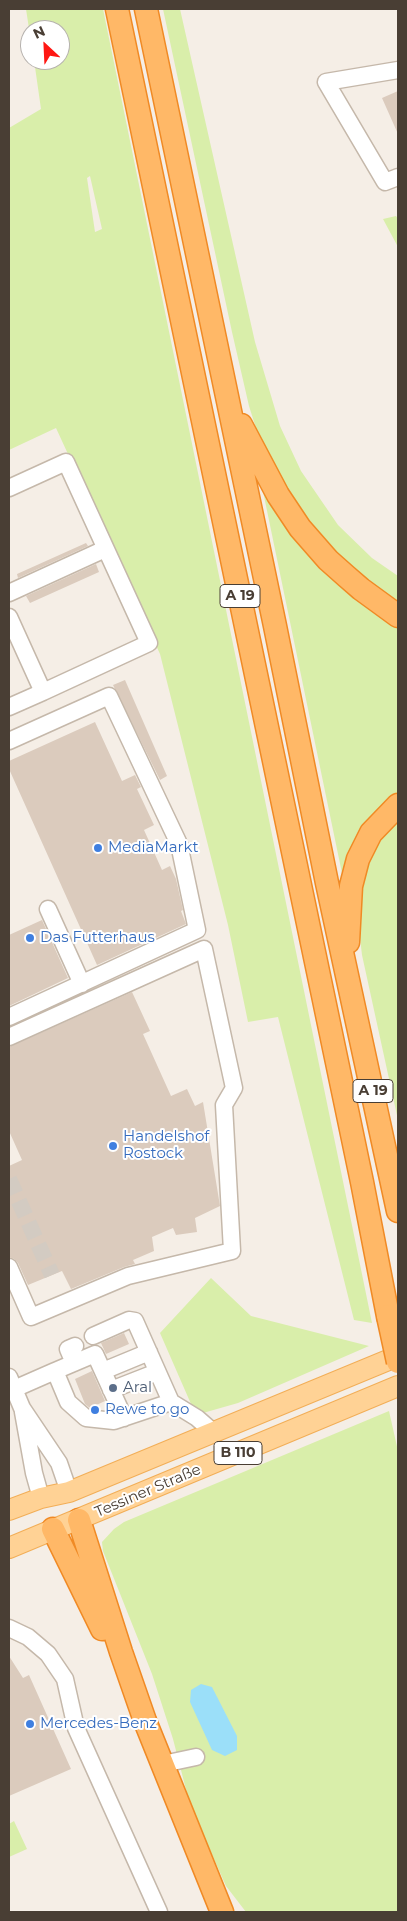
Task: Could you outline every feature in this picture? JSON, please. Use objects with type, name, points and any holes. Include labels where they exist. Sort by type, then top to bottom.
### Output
[{"type":"highway","name":"A 19","points":[[117,9],[398,1362]]},
{"type":"highway","name":"A 19","points":[[146,9],[398,1212]]},
{"type":"highway","points":[[229,402],[278,495],[300,528],[328,560],[360,589],[398,616]]},
{"type":"highway","points":[[347,971],[351,886],[358,859],[372,834],[398,805]]},
{"type":"highway","points":[[78,1520],[145,1721]]},
{"type":"highway","points":[[53,1530],[145,1721],[222,1912]]},
{"type":"highway","points":[[205,1868],[236,1912]]},
{"type":"main road","name":"Tessiner Straße","points":[[9,1510],[41,1498],[69,1492],[398,1356]]},
{"type":"main road","name":"Tessiner Straße","points":[[9,1548],[398,1386]]},
{"type":"main road","points":[[69,1492],[78,1520]]},
{"type":"main road","points":[[41,1498],[53,1530]]},
{"type":"street","points":[[398,70],[326,82],[385,182],[398,177]]},
{"type":"street","points":[[9,488],[66,462],[149,644],[9,707]]},
{"type":"street","points":[[9,594],[105,549]]},
{"type":"street","points":[[9,617],[43,692]]},
{"type":"street","points":[[9,741],[109,696],[179,844],[197,930],[9,1017]]},
{"type":"street","points":[[48,909],[82,984]]},
{"type":"street","points":[[9,1037],[204,949],[234,1088],[224,1105],[232,1251],[128,1276],[31,1317],[9,1267]]},
{"type":"street","points":[[93,1336],[129,1320],[135,1322],[134,1337],[149,1352],[171,1402],[197,1418],[213,1432]]},
{"type":"street","points":[[74,1363],[68,1349],[75,1346]]},
{"type":"street","points":[[69,1492],[59,1463],[22,1408],[11,1383],[55,1371],[100,1352],[103,1371],[124,1418]]},
{"type":"street","points":[[103,1371],[149,1352]]},
{"type":"street","points":[[55,1371],[68,1402],[86,1418],[114,1422],[171,1402]]},
{"type":"street","points":[[111,1390],[158,1372]]},
{"type":"street","points":[[22,1408],[34,1473],[41,1498]]},
{"type":"street","points":[[9,1628],[28,1637],[48,1654],[65,1679],[76,1728],[160,1912]]},
{"type":"street","points":[[163,1764],[196,1757]]},
{"type":"green space","points":[[26,9],[103,9],[372,1323],[354,1320],[278,1017],[248,1022],[228,925],[160,654],[56,428],[9,450],[9,128],[41,109],[35,70],[70,70],[70,20],[28,20]],"holes":[[[90,176],[102,229],[95,232],[87,178]]]},
{"type":"green space","points":[[163,9],[180,9],[255,342],[280,426],[301,471],[338,525],[372,558],[398,576],[398,608],[385,599],[300,519],[262,447],[249,406],[232,332]]},
{"type":"green space","points":[[396,216],[398,219],[398,247],[383,219]]},
{"type":"green space","points":[[259,472],[398,624],[398,796],[344,883]]},
{"type":"green space","points":[[398,815],[398,1120],[362,955],[357,913],[358,881],[373,844]]},
{"type":"green space","points":[[211,1278],[251,1316],[369,1346],[238,1403],[203,1413],[191,1404],[160,1333]]},
{"type":"green space","points":[[389,1411],[398,1451],[398,1912],[246,1912],[226,1886],[190,1805],[173,1739],[152,1674],[103,1551],[102,1542],[114,1529],[124,1522]]},
{"type":"green space","points":[[14,1821],[27,1849],[9,1857],[9,1824]]},
{"type":"water","points":[[201,1684],[212,1687],[237,1736],[237,1750],[225,1756],[212,1750],[190,1702],[191,1690]]},
{"type":"building","points":[[398,91],[398,134],[382,98]]},
{"type":"building","points":[[86,543],[88,546],[18,578],[17,574]]},
{"type":"building","points":[[96,564],[99,572],[30,603],[26,596]]},
{"type":"building","points":[[125,680],[167,776],[160,780],[113,685]]},
{"type":"building","name":"MediaMarkt","points":[[95,722],[122,781],[135,775],[141,787],[137,789],[154,825],[144,830],[162,870],[170,866],[176,879],[183,910],[181,911],[186,924],[97,965],[9,769],[9,761]]},
{"type":"building","points":[[42,920],[68,978],[9,1006],[9,935]]},
{"type":"building","name":"Handelshof Rostock","points":[[132,992],[150,1031],[143,1034],[171,1096],[187,1089],[195,1106],[203,1102],[220,1206],[195,1218],[197,1232],[176,1235],[173,1228],[152,1237],[154,1251],[133,1260],[135,1264],[71,1289],[62,1271],[28,1285],[18,1263],[9,1257],[9,1166],[22,1160],[9,1131],[9,1047]]},
{"type":"building","points":[[124,1333],[129,1344],[106,1354],[101,1343]]},
{"type":"building","points":[[92,1371],[105,1401],[90,1408],[85,1404],[75,1379]]},
{"type":"building","name":"Mercedes-Benz","points":[[9,1656],[23,1678],[29,1675],[71,1769],[9,1796]]},
{"type":"tunnel","points":[[9,1179],[52,1275]]},
{"type":"place","name":"MediaMarkt","points":[[98,848]]},
{"type":"place","name":"Das Futterhaus","points":[[30,938]]},
{"type":"place","name":"Handelshof Rostock","points":[[113,1146]]},
{"type":"place","name":"Aral","points":[[113,1388]]},
{"type":"place","name":"Rewe to go","points":[[95,1410]]},
{"type":"place","name":"Mercedes-Benz","points":[[30,1724]]}]
